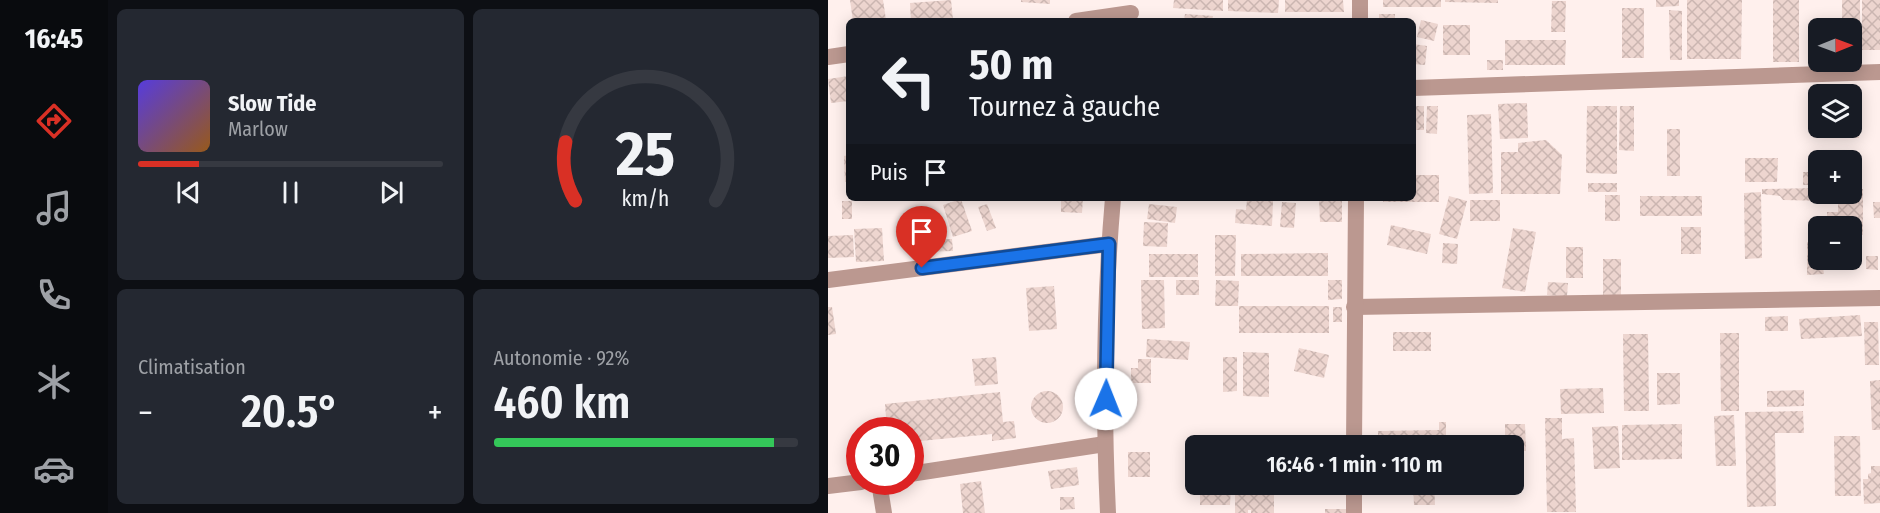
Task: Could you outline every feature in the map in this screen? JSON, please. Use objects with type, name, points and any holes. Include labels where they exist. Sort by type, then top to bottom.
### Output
[{"type":"street","points":[[1360,0],[1360,18]]},
{"type":"street","points":[[1092,18],[1131,11]]},
{"type":"street","points":[[828,57],[846,54]]},
{"type":"street","points":[[1416,88],[1880,72]]},
{"type":"street","points":[[1108,513],[1105,444],[1109,244],[1113,201]]},
{"type":"street","points":[[1354,435],[1356,201]]},
{"type":"street","points":[[828,280],[1109,244]]},
{"type":"street","points":[[1354,307],[1880,298]]},
{"type":"street","points":[[924,472],[1105,444]]},
{"type":"street","points":[[828,486],[846,484]]},
{"type":"street","points":[[881,495],[884,513]]},
{"type":"street","points":[[1354,495],[1354,513]]},
{"type":"building","points":[[850,0],[883,0],[886,18],[853,18]]},
{"type":"building","points":[[951,0],[953,18],[911,18],[910,3]]},
{"type":"building","points":[[1021,0],[1050,0],[1050,4],[1021,2]]},
{"type":"building","points":[[1174,0],[1223,0],[1223,11],[1173,8]]},
{"type":"building","points":[[1228,0],[1279,0],[1278,13],[1228,11]]},
{"type":"building","points":[[1285,0],[1343,0],[1344,12],[1285,12]]},
{"type":"building","points":[[1383,0],[1441,0],[1441,7],[1383,7]]},
{"type":"building","points":[[1445,0],[1498,0],[1498,3],[1445,2]]},
{"type":"building","points":[[1656,0],[1679,0],[1679,6],[1656,7]]},
{"type":"building","points":[[1687,0],[1742,0],[1741,59],[1687,59]]},
{"type":"building","points":[[1773,0],[1799,0],[1799,62],[1773,62]]},
{"type":"building","points":[[1842,0],[1860,0],[1860,18],[1842,18]]},
{"type":"building","points":[[1862,0],[1880,0],[1880,50],[1862,50]]},
{"type":"building","points":[[1552,1],[1566,1],[1565,32],[1551,32]]},
{"type":"building","points":[[1622,8],[1644,8],[1644,58],[1622,58]]},
{"type":"building","points":[[1669,10],[1682,11],[1682,60],[1670,60]]},
{"type":"building","points":[[1185,14],[1213,16],[1213,18],[1184,18]]},
{"type":"building","points":[[1379,14],[1395,14],[1395,18],[1379,18]]},
{"type":"building","points":[[1421,20],[1438,24],[1434,41],[1417,37]]},
{"type":"building","points":[[1443,25],[1470,25],[1470,55],[1443,55]]},
{"type":"building","points":[[1505,40],[1566,40],[1565,65],[1505,65]]},
{"type":"building","points":[[1416,44],[1427,46],[1425,65],[1416,64]]},
{"type":"building","points":[[1487,60],[1503,60],[1503,70],[1487,70]]},
{"type":"building","points":[[846,76],[846,101],[831,103],[828,79]]},
{"type":"building","points":[[1527,103],[1528,138],[1500,139],[1498,104]]},
{"type":"building","points":[[1416,106],[1424,106],[1424,130],[1416,130]]},
{"type":"building","points":[[1427,106],[1438,106],[1437,134],[1426,133]]},
{"type":"building","points":[[1587,106],[1617,106],[1617,174],[1586,173]]},
{"type":"building","points":[[1620,106],[1634,106],[1634,151],[1619,150]]},
{"type":"building","points":[[1491,114],[1493,193],[1469,194],[1467,115]]},
{"type":"building","points":[[1667,129],[1680,129],[1680,176],[1667,176]]},
{"type":"building","points":[[1546,140],[1562,155],[1560,194],[1501,194],[1501,152],[1518,152],[1518,143]]},
{"type":"building","points":[[844,156],[846,156],[846,182],[845,182]]},
{"type":"building","points":[[1745,158],[1778,158],[1777,182],[1745,182]]},
{"type":"building","points":[[1803,172],[1808,172],[1808,185],[1803,185]]},
{"type":"building","points":[[1416,175],[1439,175],[1439,202],[1383,202],[1416,201]]},
{"type":"building","points":[[1588,183],[1617,183],[1617,192],[1588,192]]},
{"type":"building","points":[[1808,188],[1808,201],[1783,200],[1780,196],[1762,194],[1762,189]]},
{"type":"building","points":[[1863,189],[1863,235],[1862,216],[1827,216],[1827,212],[1838,212],[1838,204],[1862,204]]},
{"type":"building","points":[[1761,192],[1762,258],[1745,259],[1744,193]]},
{"type":"building","points":[[1605,195],[1620,195],[1620,221],[1605,221]]},
{"type":"building","points":[[1449,196],[1467,201],[1457,239],[1439,234]]},
{"type":"building","points":[[1640,196],[1702,196],[1702,216],[1640,216]]},
{"type":"building","points":[[1470,200],[1500,200],[1500,221],[1470,221]]},
{"type":"building","points":[[842,201],[852,201],[852,219],[842,219]]},
{"type":"building","points":[[962,201],[972,231],[953,237],[943,205]]},
{"type":"building","points":[[1061,201],[1083,201],[1082,213],[1061,212]]},
{"type":"building","points":[[1247,201],[1273,201],[1272,226],[1235,223],[1236,209],[1246,210]]},
{"type":"building","points":[[1319,201],[1342,201],[1342,222],[1320,222]]},
{"type":"building","points":[[1282,202],[1296,203],[1294,228],[1280,227]]},
{"type":"building","points":[[1873,202],[1880,202],[1880,218],[1874,218]]},
{"type":"building","points":[[987,204],[996,228],[987,231],[978,207]]},
{"type":"building","points":[[1149,204],[1177,207],[1175,223],[1147,219]]},
{"type":"building","points":[[1144,222],[1168,223],[1167,247],[1143,246]]},
{"type":"building","points":[[1391,225],[1431,234],[1427,254],[1387,245]]},
{"type":"building","points":[[1681,227],[1701,227],[1701,254],[1681,254]]},
{"type":"building","points":[[882,228],[884,261],[856,262],[854,229]]},
{"type":"building","points":[[1513,228],[1536,232],[1525,292],[1502,288]]},
{"type":"building","points":[[853,235],[854,257],[828,258],[828,236]]},
{"type":"building","points":[[1215,235],[1236,235],[1235,276],[1215,276]]},
{"type":"building","points":[[952,239],[953,251],[923,252],[922,240]]},
{"type":"building","points":[[1808,242],[1808,270],[1823,270],[1824,274],[1807,275]]},
{"type":"building","points":[[1443,243],[1458,244],[1457,264],[1442,263]]},
{"type":"building","points":[[1566,247],[1583,247],[1583,278],[1566,278]]},
{"type":"building","points":[[1328,253],[1328,276],[1241,276],[1241,254]]},
{"type":"building","points":[[1149,254],[1198,254],[1198,277],[1149,277]]},
{"type":"building","points":[[1866,256],[1878,256],[1878,270],[1866,269]]},
{"type":"building","points":[[1603,259],[1621,259],[1621,296],[1603,296]]},
{"type":"building","points":[[1141,280],[1164,280],[1165,328],[1142,329]]},
{"type":"building","points":[[1176,280],[1199,280],[1199,295],[1176,295]]},
{"type":"building","points":[[1216,280],[1239,281],[1238,306],[1215,306]]},
{"type":"building","points":[[1328,280],[1342,280],[1342,299],[1328,300]]},
{"type":"building","points":[[1548,282],[1568,283],[1567,296],[1547,295]]},
{"type":"building","points":[[1054,286],[1057,329],[1029,331],[1026,288]]},
{"type":"building","points":[[1239,306],[1329,306],[1329,333],[1239,333]]},
{"type":"building","points":[[828,307],[832,307],[836,334],[828,335]]},
{"type":"building","points":[[1333,307],[1342,307],[1342,322],[1333,322]]},
{"type":"building","points":[[1860,315],[1862,336],[1801,339],[1799,319]]},
{"type":"building","points":[[1788,316],[1788,331],[1765,331],[1765,317]]},
{"type":"building","points":[[1864,322],[1878,322],[1879,365],[1865,365]]},
{"type":"building","points":[[1393,332],[1431,332],[1431,351],[1393,351]]},
{"type":"building","points":[[1720,333],[1739,333],[1739,411],[1721,411]]},
{"type":"building","points":[[1623,334],[1648,334],[1649,411],[1624,411]]},
{"type":"building","points":[[1147,339],[1190,342],[1188,360],[1146,357]]},
{"type":"building","points":[[1299,348],[1329,355],[1324,378],[1294,371]]},
{"type":"building","points":[[1243,352],[1269,353],[1269,397],[1243,396]]},
{"type":"building","points":[[996,357],[998,384],[975,386],[972,359]]},
{"type":"building","points":[[1223,357],[1237,357],[1237,391],[1223,392]]},
{"type":"building","points":[[1138,359],[1151,359],[1151,383],[1131,383],[1131,368],[1138,368]]},
{"type":"building","points":[[1657,373],[1680,373],[1680,404],[1657,405]]},
{"type":"building","points":[[1880,380],[1880,430],[1872,430],[1870,381]]},
{"type":"building","points":[[1603,388],[1604,413],[1561,414],[1560,389]]},
{"type":"building","points":[[1804,390],[1804,406],[1767,407],[1767,391]]},
{"type":"building","points":[[1047,391],[1058,396],[1063,407],[1058,418],[1047,423],[1036,418],[1031,407],[1036,396]]},
{"type":"building","points":[[1000,392],[1003,422],[1014,421],[1016,438],[992,441],[992,434],[924,441],[924,417],[886,417],[885,404]]},
{"type":"building","points":[[1803,411],[1804,433],[1775,433],[1776,506],[1747,507],[1745,412]]},
{"type":"building","points":[[1734,415],[1736,466],[1716,466],[1714,416]]},
{"type":"building","points":[[1545,418],[1562,418],[1562,439],[1574,438],[1576,512],[1547,512]]},
{"type":"building","points":[[1439,422],[1446,422],[1446,435],[1378,435],[1378,431],[1439,430]]},
{"type":"building","points":[[1505,424],[1525,424],[1526,451],[1524,451],[1524,435],[1505,435]]},
{"type":"building","points":[[1682,424],[1682,459],[1622,460],[1622,425]]},
{"type":"building","points":[[1618,426],[1620,468],[1594,469],[1592,427]]},
{"type":"building","points":[[1834,436],[1860,436],[1861,496],[1835,496]]},
{"type":"building","points":[[1128,452],[1150,452],[1150,477],[1128,477]]},
{"type":"building","points":[[1871,466],[1880,466],[1880,503],[1864,504],[1863,479],[1868,479]]},
{"type":"building","points":[[1077,467],[1079,485],[1051,489],[1048,471]]},
{"type":"building","points":[[981,481],[985,513],[963,513],[960,484]]},
{"type":"building","points":[[1200,495],[1230,495],[1230,505],[1200,505]]},
{"type":"building","points":[[1235,495],[1274,495],[1274,513],[1251,513],[1251,510],[1248,510],[1248,513],[1235,513]]},
{"type":"building","points":[[1414,495],[1435,495],[1435,505],[1414,505]]},
{"type":"building","points":[[1060,497],[1074,497],[1075,509],[1060,510]]},
{"type":"building","points":[[1325,509],[1347,509],[1347,513],[1325,513]]},
{"type":"route","points":[[922,268],[1109,244],[1106,399]]}]
